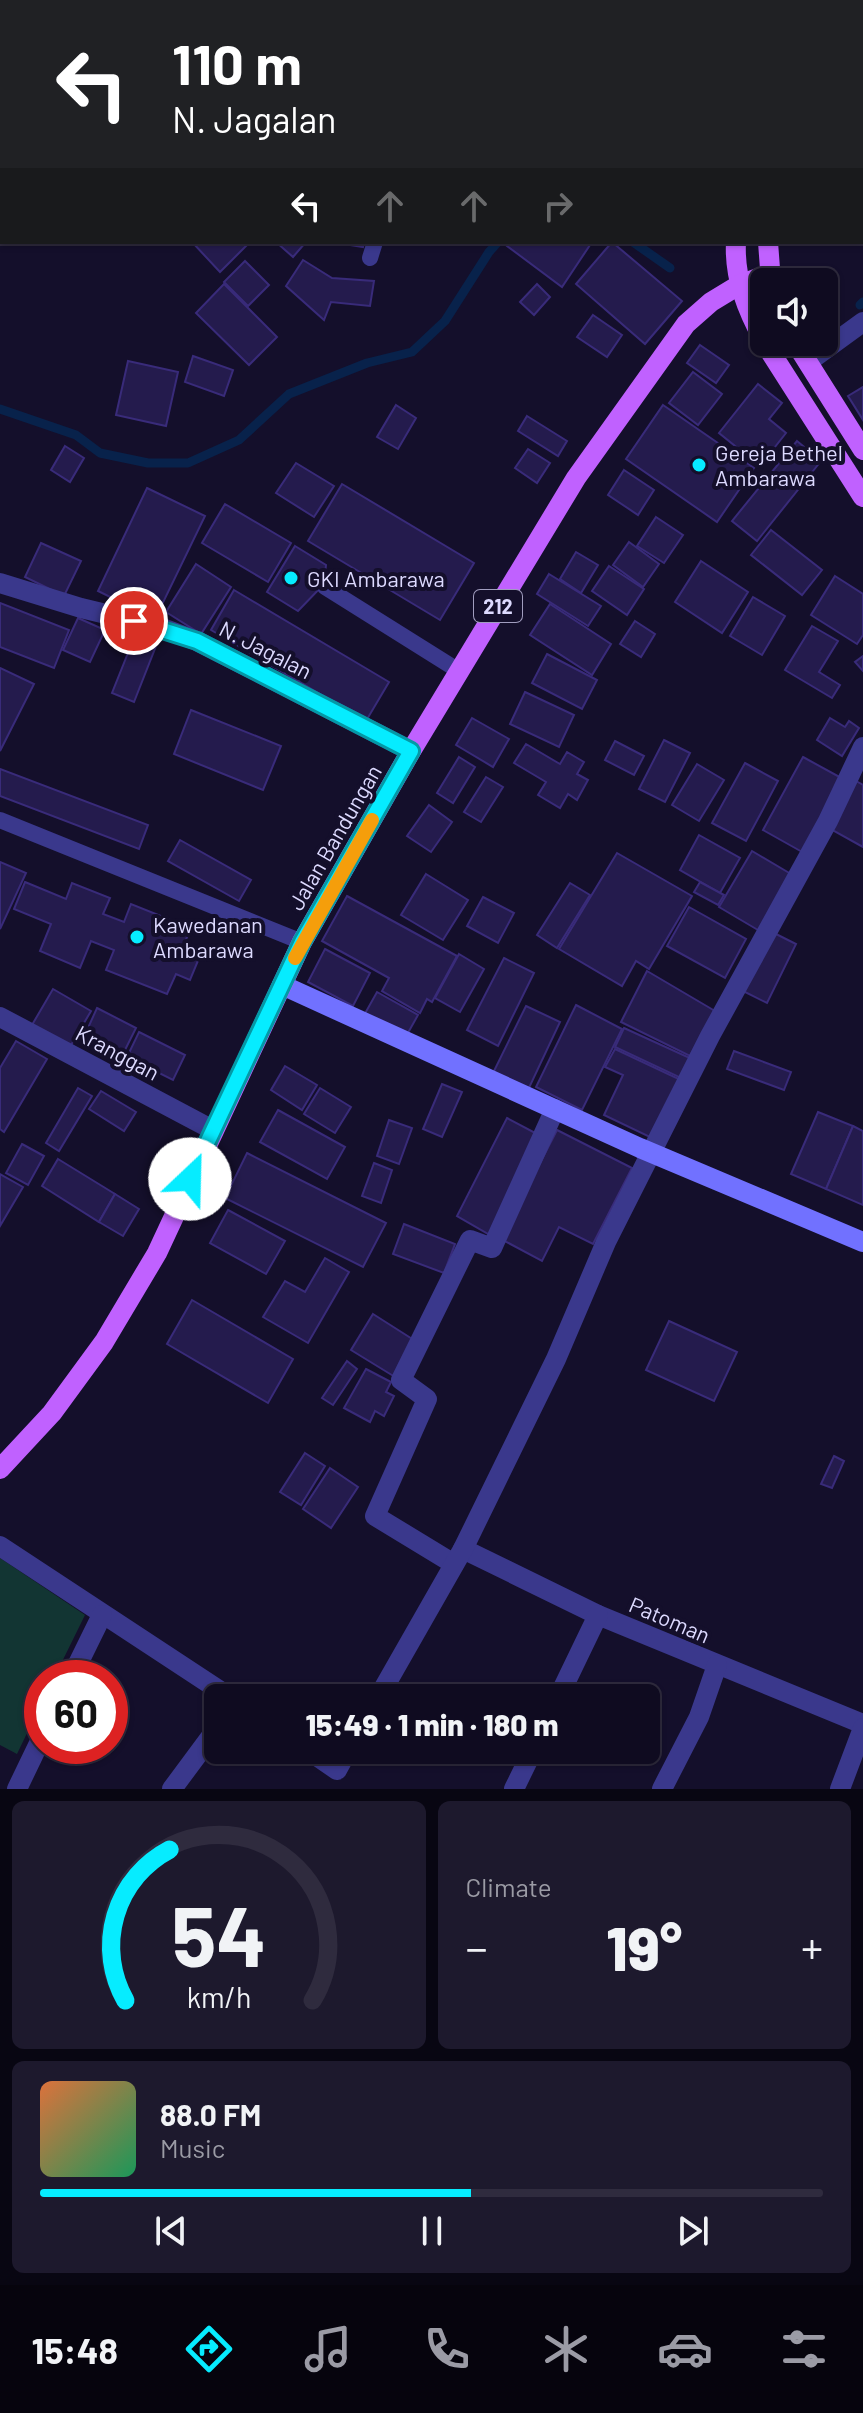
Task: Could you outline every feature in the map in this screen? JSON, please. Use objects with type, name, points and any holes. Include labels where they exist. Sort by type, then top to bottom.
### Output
[{"type":"main road","points":[[736,244],[739,285],[750,316]]},
{"type":"main road","points":[[768,244],[769,268]]},
{"type":"main road","name":"Jalan Bandungan","points":[[0,1469],[52,1413],[104,1342],[157,1253],[302,942],[411,751],[576,478],[686,324],[711,302],[739,285],[750,283]]},
{"type":"main road","points":[[773,356],[863,497]]},
{"type":"main road","points":[[804,356],[863,450]]},
{"type":"main road","points":[[282,985],[651,1153],[863,1242]]},
{"type":"street","points":[[808,362],[863,322]]},
{"type":"street","name":"N. Jagalan","points":[[0,583],[81,608],[160,627],[197,641],[411,751]]},
{"type":"street","points":[[386,1684],[458,1556],[556,1359],[606,1242],[710,1036],[828,821],[863,747]]},
{"type":"street","name":"Kranggan","points":[[0,1017],[213,1130]]},
{"type":"street","name":"Patoman","points":[[555,1109],[492,1248],[470,1240],[401,1380],[427,1399],[375,1516],[458,1556],[863,1726]]},
{"type":"street","points":[[0,1546],[209,1684]]},
{"type":"street","points":[[80,1660],[102,1615]]},
{"type":"street","points":[[565,1684],[598,1615]]},
{"type":"street","points":[[662,1789],[699,1717],[717,1665]]},
{"type":"street","points":[[840,1789],[863,1726]]},
{"type":"street","points":[[172,1789],[204,1746]]},
{"type":"street","points":[[17,1789],[29,1764]]},
{"type":"street","points":[[322,1764],[336,1779]]},
{"type":"street","points":[[514,1789],[526,1764]]},
{"type":"lane","points":[[325,587],[459,671]]},
{"type":"lane","points":[[0,820],[302,942]]},
{"type":"green space","points":[[0,1558],[85,1615],[63,1660],[24,1660],[24,1739],[17,1754],[0,1745]]},
{"type":"building","points":[[194,244],[248,244],[220,272]]},
{"type":"building","points":[[278,244],[304,244],[293,257]]},
{"type":"building","points":[[508,244],[591,244],[562,287],[507,246]]},
{"type":"building","points":[[610,244],[614,244],[682,301],[645,344],[576,284]]},
{"type":"building","points":[[303,260],[332,278],[374,281],[370,306],[331,302],[324,320],[286,286]]},
{"type":"building","points":[[245,261],[269,285],[248,306],[224,282]]},
{"type":"building","points":[[224,284],[277,337],[249,365],[196,313]]},
{"type":"building","points":[[537,284],[550,297],[534,315],[520,302]]},
{"type":"building","points":[[593,315],[622,335],[607,357],[577,337]]},
{"type":"building","points":[[700,345],[729,365],[716,383],[687,363]]},
{"type":"building","points":[[193,356],[233,370],[224,396],[185,382]]},
{"type":"building","points":[[128,361],[178,372],[166,426],[116,415]]},
{"type":"building","points":[[693,372],[722,394],[698,425],[669,403]]},
{"type":"building","points":[[758,384],[782,403],[769,419],[786,433],[760,466],[719,433]]},
{"type":"building","points":[[863,387],[863,420],[848,396]]},
{"type":"building","points":[[396,405],[416,418],[398,449],[377,437]]},
{"type":"building","points":[[663,405],[754,468],[717,522],[626,459]]},
{"type":"building","points":[[527,416],[567,441],[558,456],[518,431]]},
{"type":"building","points":[[797,441],[821,461],[757,541],[732,521]]},
{"type":"building","points":[[65,446],[84,458],[70,482],[51,470]]},
{"type":"building","points":[[528,449],[550,463],[537,483],[515,468]]},
{"type":"building","points":[[296,463],[334,486],[314,517],[276,493]]},
{"type":"building","points":[[624,470],[654,490],[638,515],[608,495]]},
{"type":"building","points":[[342,484],[474,563],[440,620],[308,541]]},
{"type":"building","points":[[147,488],[205,516],[155,619],[98,591]]},
{"type":"building","points":[[225,504],[291,543],[268,582],[202,543]]},
{"type":"building","points":[[656,517],[683,535],[664,563],[637,546]]},
{"type":"building","points":[[771,530],[822,570],[802,595],[751,555]]},
{"type":"building","points":[[629,542],[659,564],[643,587],[613,565]]},
{"type":"building","points":[[41,543],[81,561],[64,596],[25,577]]},
{"type":"building","points":[[295,546],[326,565],[324,584],[298,611],[267,592]]},
{"type":"building","points":[[576,552],[598,565],[581,593],[560,579]]},
{"type":"building","points":[[701,561],[748,592],[722,633],[675,602]]},
{"type":"building","points":[[196,564],[231,587],[201,634],[166,612]]},
{"type":"building","points":[[609,566],[644,589],[627,615],[592,591]]},
{"type":"building","points":[[549,574],[601,606],[588,626],[537,594]]},
{"type":"building","points":[[835,576],[863,594],[863,635],[857,644],[811,615]]},
{"type":"building","points":[[234,590],[389,682],[366,721],[211,630]]},
{"type":"building","points":[[753,597],[785,616],[762,655],[730,636]]},
{"type":"building","points":[[0,603],[69,630],[54,668],[0,647]]},
{"type":"building","points":[[550,604],[611,644],[592,675],[530,635]]},
{"type":"building","points":[[78,618],[105,630],[90,662],[63,650]]},
{"type":"building","points":[[635,621],[655,634],[641,657],[620,644]]},
{"type":"building","points":[[812,626],[838,641],[819,672],[840,685],[832,698],[785,670]]},
{"type":"building","points":[[134,638],[156,646],[134,702],[112,693]]},
{"type":"building","points":[[547,654],[597,680],[582,709],[532,683]]},
{"type":"building","points":[[863,656],[863,671],[855,662]]},
{"type":"building","points":[[0,668],[34,684],[0,751]]},
{"type":"building","points":[[525,692],[574,715],[559,747],[510,724]]},
{"type":"building","points":[[191,710],[281,746],[263,790],[174,754]]},
{"type":"building","points":[[472,718],[509,739],[493,767],[456,745]]},
{"type":"building","points":[[830,718],[845,727],[849,721],[859,728],[842,756],[817,740]]},
{"type":"building","points":[[664,740],[690,753],[665,802],[639,789]]},
{"type":"building","points":[[615,741],[644,756],[634,775],[605,760]]},
{"type":"building","points":[[526,744],[560,764],[567,752],[584,762],[577,774],[588,780],[577,800],[568,794],[560,808],[538,795],[546,782],[514,763]]},
{"type":"building","points":[[459,757],[475,767],[453,803],[437,793]]},
{"type":"building","points":[[803,757],[845,780],[804,853],[763,830]]},
{"type":"building","points":[[745,763],[778,781],[746,841],[712,823]]},
{"type":"building","points":[[697,764],[724,780],[699,821],[672,805]]},
{"type":"building","points":[[0,769],[148,825],[139,849],[0,796]]},
{"type":"building","points":[[486,777],[503,787],[481,822],[464,812]]},
{"type":"building","points":[[856,781],[863,785],[863,847],[829,828]]},
{"type":"building","points":[[429,805],[452,822],[431,852],[407,836]]},
{"type":"building","points":[[699,835],[740,858],[720,893],[680,870]]},
{"type":"building","points":[[180,840],[251,880],[239,901],[168,861]]},
{"type":"building","points":[[752,851],[796,877],[763,933],[719,907]]},
{"type":"building","points":[[617,853],[692,896],[649,969],[636,961],[622,986],[559,949]]},
{"type":"building","points":[[0,862],[26,873],[0,929]]},
{"type":"building","points":[[426,874],[468,900],[443,940],[401,915]]},
{"type":"building","points":[[25,882],[66,899],[72,883],[110,898],[103,914],[124,922],[131,904],[191,928],[184,944],[202,951],[190,980],[176,974],[167,994],[106,970],[114,950],[91,941],[80,968],[40,951],[51,924],[14,909]]},
{"type":"building","points":[[700,882],[724,895],[718,905],[694,892]]},
{"type":"building","points":[[570,883],[590,895],[557,948],[537,935]]},
{"type":"building","points":[[347,896],[457,956],[432,1002],[427,999],[420,1013],[382,991],[389,978],[322,941]]},
{"type":"building","points":[[483,897],[514,913],[498,943],[467,926]]},
{"type":"building","points":[[689,907],[746,939],[725,978],[667,946]]},
{"type":"building","points":[[772,932],[796,944],[767,1003],[743,991]]},
{"type":"building","points":[[325,949],[370,973],[353,1006],[308,982]]},
{"type":"building","points":[[459,954],[484,969],[460,1012],[435,998]]},
{"type":"building","points":[[504,958],[534,973],[498,1046],[467,1030]]},
{"type":"building","points":[[647,971],[715,1011],[690,1056],[621,1022]]},
{"type":"building","points":[[53,989],[91,1011],[70,1047],[32,1025]]},
{"type":"building","points":[[377,992],[418,1015],[404,1040],[363,1017]]},
{"type":"building","points":[[576,1005],[622,1029],[582,1110],[536,1087]]},
{"type":"building","points":[[526,1006],[560,1022],[528,1090],[493,1073]]},
{"type":"building","points":[[97,1008],[136,1028],[121,1058],[83,1039]]},
{"type":"building","points":[[624,1028],[692,1059],[683,1079],[615,1047]]},
{"type":"building","points":[[139,1032],[185,1055],[173,1080],[127,1057]]},
{"type":"building","points":[[16,1041],[47,1059],[4,1132],[0,1129],[0,1068]]},
{"type":"building","points":[[615,1049],[683,1081],[654,1139],[604,1115],[623,1075],[605,1067]]},
{"type":"building","points":[[734,1051],[791,1072],[784,1090],[727,1069]]},
{"type":"building","points":[[285,1066],[317,1085],[302,1110],[271,1090]]},
{"type":"building","points":[[442,1084],[462,1092],[442,1137],[423,1129]]},
{"type":"building","points":[[78,1088],[92,1096],[59,1151],[46,1143]]},
{"type":"building","points":[[320,1088],[351,1107],[335,1133],[304,1114]]},
{"type":"building","points":[[101,1091],[136,1112],[124,1131],[89,1109]]},
{"type":"building","points":[[278,1110],[345,1147],[327,1179],[260,1142]]},
{"type":"building","points":[[818,1112],[853,1126],[826,1189],[791,1174]]},
{"type":"building","points":[[507,1118],[539,1135],[490,1235],[457,1216]]},
{"type":"building","points":[[389,1120],[412,1128],[399,1164],[377,1156]]},
{"type":"building","points":[[853,1126],[863,1131],[863,1205],[826,1189]]},
{"type":"building","points":[[557,1130],[632,1168],[593,1244],[559,1227],[542,1261],[501,1239]]},
{"type":"building","points":[[22,1144],[44,1156],[28,1185],[6,1173]]},
{"type":"building","points":[[247,1153],[386,1223],[363,1267],[225,1198]]},
{"type":"building","points":[[58,1159],[115,1194],[99,1222],[42,1186]]},
{"type":"building","points":[[374,1163],[392,1170],[381,1203],[362,1196]]},
{"type":"building","points":[[0,1174],[23,1187],[0,1226]]},
{"type":"building","points":[[115,1194],[139,1209],[123,1236],[99,1222]]},
{"type":"building","points":[[228,1210],[285,1241],[266,1274],[210,1243]]},
{"type":"building","points":[[404,1224],[455,1244],[444,1273],[393,1254]]},
{"type":"building","points":[[325,1258],[349,1272],[308,1343],[263,1317],[285,1281],[305,1292]]},
{"type":"building","points":[[192,1300],[293,1359],[268,1403],[167,1344]]},
{"type":"building","points":[[373,1314],[417,1342],[395,1377],[351,1350]]},
{"type":"building","points":[[669,1321],[737,1352],[714,1401],[646,1370]]},
{"type":"building","points":[[347,1361],[357,1369],[333,1405],[322,1398]]},
{"type":"building","points":[[366,1369],[391,1382],[386,1392],[394,1396],[384,1416],[375,1411],[370,1422],[344,1408]]},
{"type":"building","points":[[305,1453],[325,1466],[301,1505],[280,1492]]},
{"type":"building","points":[[834,1456],[844,1461],[832,1488],[821,1484]]},
{"type":"building","points":[[330,1468],[358,1487],[331,1528],[303,1509]]},
{"type":"waterway","points":[[0,409],[76,435],[100,453],[148,463],[188,463],[239,440],[289,394],[367,363],[412,352],[445,321],[496,244]]},
{"type":"waterway","points":[[636,244],[670,268]]},
{"type":"waterway","points":[[860,305],[863,302]]},
{"type":"slow traffic","points":[[295,958],[372,820]]},
{"type":"place","name":"Gereja Bethel Ambarawa","points":[[699,465]]},
{"type":"place","name":"GKI Ambarawa","points":[[291,578]]},
{"type":"place","name":"Kawedanan Ambarawa","points":[[137,937]]},
{"type":"route","points":[[134,621],[197,641],[411,751],[302,942],[190,1179]]}]
